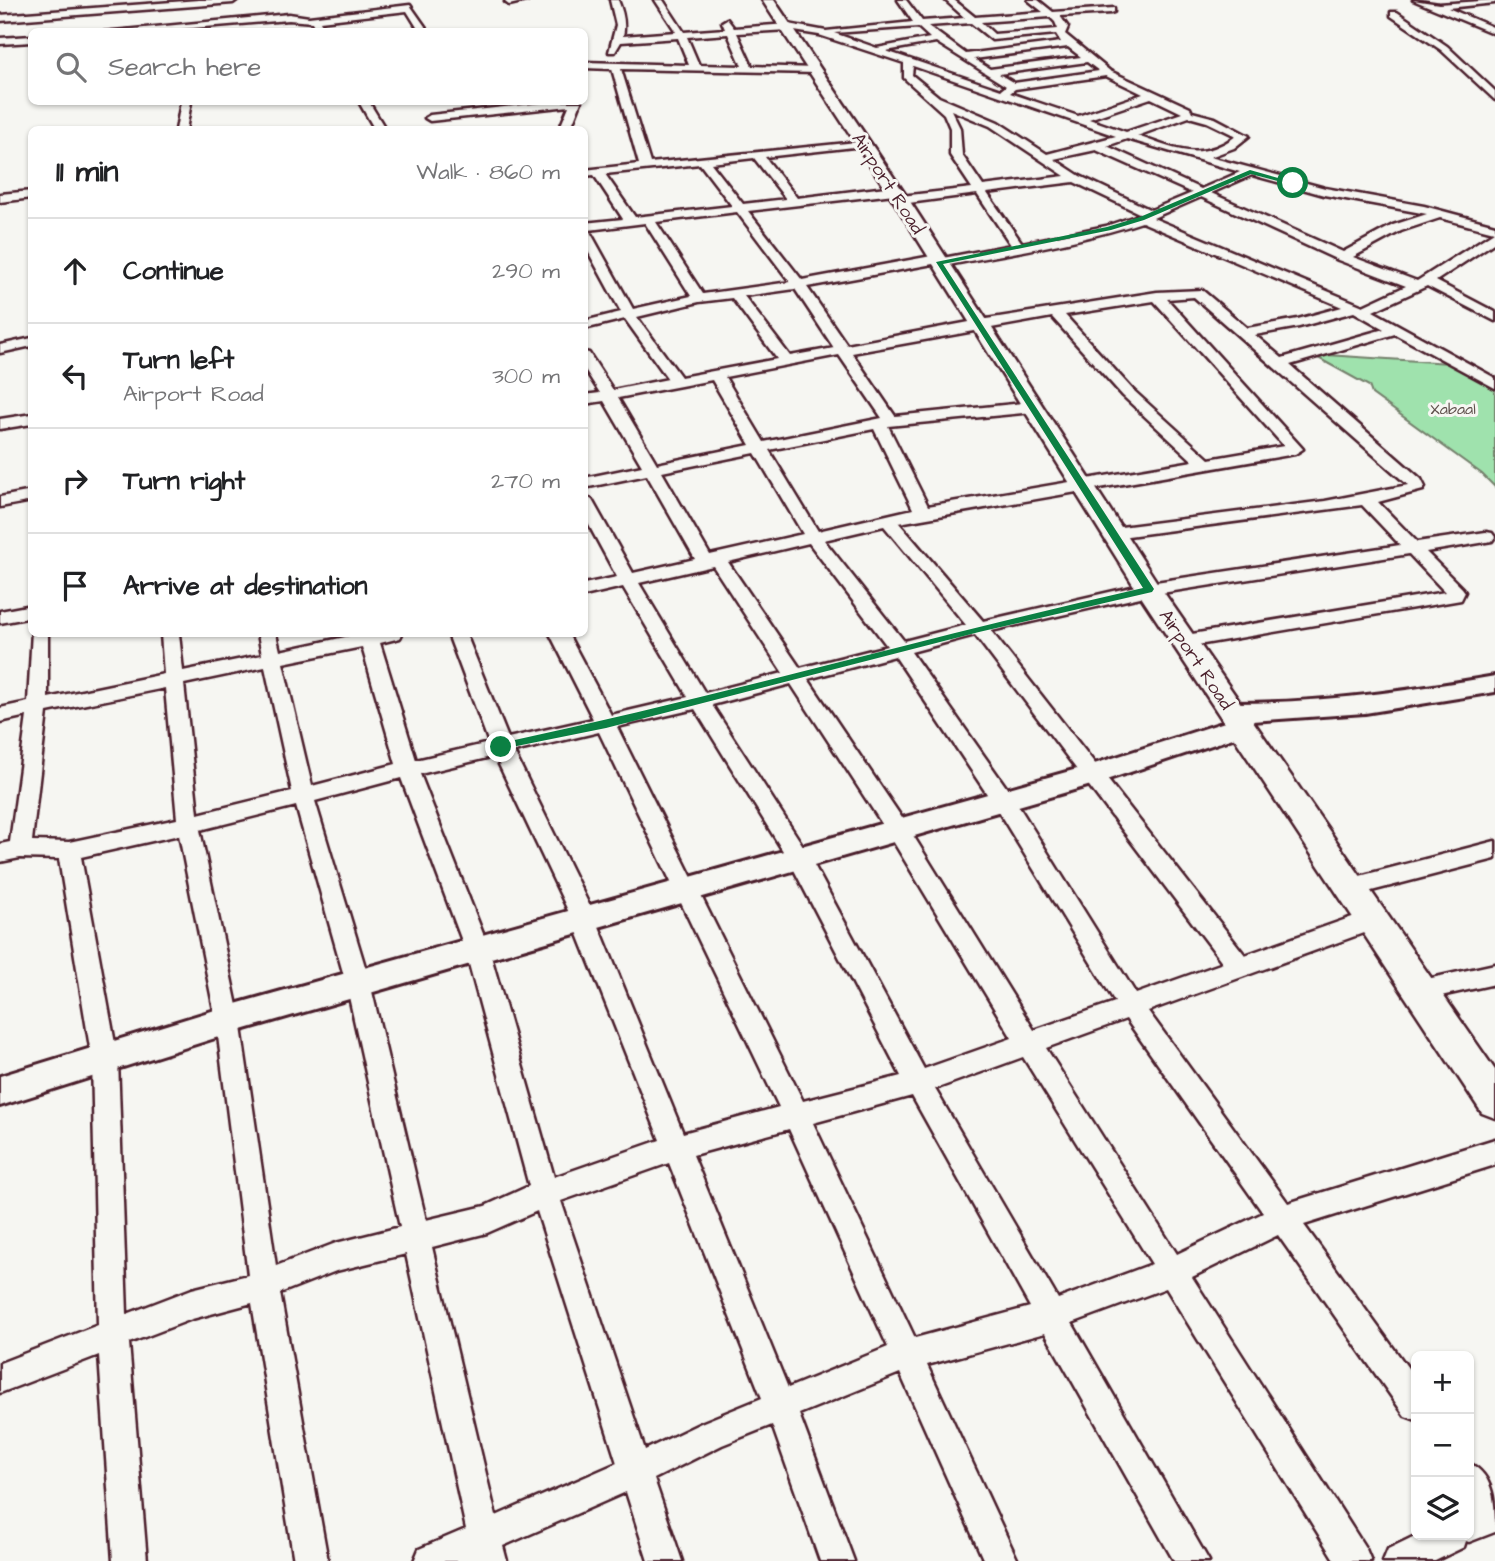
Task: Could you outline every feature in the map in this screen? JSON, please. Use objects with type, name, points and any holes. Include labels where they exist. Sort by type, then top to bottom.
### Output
[{"type":"main road","name":"Airport Road","points":[[768,0],[897,195],[1081,486],[1348,888],[1494,1100]]},
{"type":"street","points":[[110,28],[116,9],[123,0]]},
{"type":"street","points":[[0,18],[233,0]]},
{"type":"street","points":[[509,2],[526,0]]},
{"type":"street","points":[[659,0],[681,35],[695,68]]},
{"type":"street","points":[[902,0],[918,23],[989,72],[1008,89],[1079,120],[1250,172],[1495,229]]},
{"type":"street","points":[[949,0],[968,19],[995,37],[1061,31]]},
{"type":"street","points":[[1032,0],[1062,24],[1060,34],[1070,44],[1107,73],[1186,110],[1188,114]]},
{"type":"street","points":[[1417,0],[1495,32]]},
{"type":"street","points":[[598,66],[620,38],[621,14],[615,1],[626,1]]},
{"type":"street","points":[[1437,6],[1490,1],[1495,6]]},
{"type":"street","points":[[310,19],[410,8],[422,28]]},
{"type":"street","points":[[821,32],[1111,10]]},
{"type":"street","points":[[188,28],[288,12],[317,22],[320,28]]},
{"type":"street","points":[[1394,14],[1444,48],[1495,97]]},
{"type":"street","points":[[729,26],[748,69]]},
{"type":"street","points":[[620,38],[681,35],[729,26],[788,27],[821,32],[975,85],[1008,89],[1107,73]]},
{"type":"street","points":[[0,41],[28,39]]},
{"type":"street","points":[[877,50],[938,39]]},
{"type":"street","points":[[966,57],[1070,44]]},
{"type":"street","points":[[989,72],[1089,59]]},
{"type":"street","points":[[909,61],[907,76],[953,121],[955,135],[952,143],[956,155],[1019,248]]},
{"type":"street","points":[[588,65],[814,71]]},
{"type":"street","points":[[616,67],[645,166]]},
{"type":"street","points":[[1472,75],[1483,74]]},
{"type":"street","points":[[1079,120],[1149,94]]},
{"type":"street","points":[[933,99],[994,124],[1076,178],[1146,217],[1359,310],[1495,384]]},
{"type":"street","points":[[182,126],[185,105]]},
{"type":"street","points":[[366,105],[379,126]]},
{"type":"street","points":[[435,126],[427,114],[539,105]]},
{"type":"street","points":[[566,126],[575,105]]},
{"type":"street","points":[[1045,158],[1097,146],[1188,114],[1211,120],[1244,136],[1230,146],[1200,157]]},
{"type":"street","points":[[955,135],[994,124]]},
{"type":"street","points":[[588,173],[863,143]]},
{"type":"street","points":[[1097,146],[1343,257],[1421,283],[1495,317]]},
{"type":"street","points":[[757,154],[793,201]]},
{"type":"street","points":[[702,159],[799,285],[845,350],[885,423],[923,512]]},
{"type":"street","points":[[598,172],[631,221]]},
{"type":"street","points":[[588,324],[699,298],[799,285],[1066,239],[1146,217],[1250,172]]},
{"type":"street","points":[[588,228],[793,201],[980,190],[1076,178]]},
{"type":"street","points":[[0,198],[28,194]]},
{"type":"street","points":[[1343,257],[1397,228],[1439,215]]},
{"type":"street","points":[[648,219],[699,298]]},
{"type":"street","points":[[1246,332],[1359,310],[1480,253],[1495,236]]},
{"type":"street","points":[[588,237],[629,315],[677,381]]},
{"type":"street","points":[[735,293],[786,361]]},
{"type":"street","points":[[588,399],[980,324],[1157,296],[1202,295],[1415,482],[1417,487],[1410,492],[1366,500],[1113,533]]},
{"type":"street","points":[[588,589],[923,512],[1295,449],[1157,296]]},
{"type":"street","points":[[1055,312],[1128,393],[1206,466]]},
{"type":"street","points":[[1280,363],[1398,329]]},
{"type":"street","points":[[1,349],[28,343]]},
{"type":"street","points":[[588,362],[610,395],[650,471],[898,830],[1354,1561]]},
{"type":"street","points":[[716,374],[813,537],[900,650],[1003,800],[1130,1005],[1411,1398]]},
{"type":"street","points":[[588,482],[885,423],[1032,407]]},
{"type":"street","points":[[0,424],[28,420]]},
{"type":"street","points":[[0,502],[28,497]]},
{"type":"street","points":[[1186,641],[1455,596],[1456,592],[1366,500]]},
{"type":"street","points":[[588,507],[700,701],[799,858],[918,1083],[1192,1561]]},
{"type":"street","points":[[888,521],[979,628],[1240,967]]},
{"type":"street","points":[[39,637],[38,707],[10,851],[69,851],[188,825],[304,798],[408,769],[700,701],[979,628],[1149,589],[1486,537]]},
{"type":"street","points":[[0,617],[28,612]]},
{"type":"street","points":[[170,637],[188,825],[228,1020],[264,1285],[311,1561]]},
{"type":"street","points":[[267,637],[304,798],[358,983],[487,1549]]},
{"type":"street","points":[[0,715],[175,680],[365,637]]},
{"type":"street","points":[[369,637],[408,769],[478,949],[545,1194],[634,1472],[666,1561]]},
{"type":"street","points":[[458,637],[501,747],[584,919],[780,1406],[837,1561]]},
{"type":"street","points":[[561,637],[689,889],[797,1115],[1001,1561]]},
{"type":"street","points":[[0,1091],[228,1020],[1091,775],[1238,719],[1429,697],[1495,684]]},
{"type":"street","points":[[1348,888],[1495,850]]},
{"type":"street","points":[[69,851],[105,1060],[113,1335],[130,1561]]},
{"type":"street","points":[[0,1378],[192,1304],[264,1285],[336,1257],[487,1219],[545,1194],[677,1147],[918,1083],[1372,920]]},
{"type":"street","points":[[1418,991],[1495,974]]},
{"type":"street","points":[[431,1561],[487,1549],[634,1472],[780,1406],[908,1355],[1052,1316],[1172,1271],[1283,1218],[1495,1152]]},
{"type":"street","points":[[1474,1489],[1488,1517]]},
{"type":"street","points":[[1400,1561],[1442,1540]]},
{"type":"green space","name":"Xabaal","points":[[1311,354],[1449,363],[1495,389],[1495,487],[1482,474],[1372,394],[1369,386]]},
{"type":"route","points":[[501,747],[606,724],[979,628],[1149,589],[939,262],[1109,229],[1222,186],[1250,172],[1293,183]]}]
